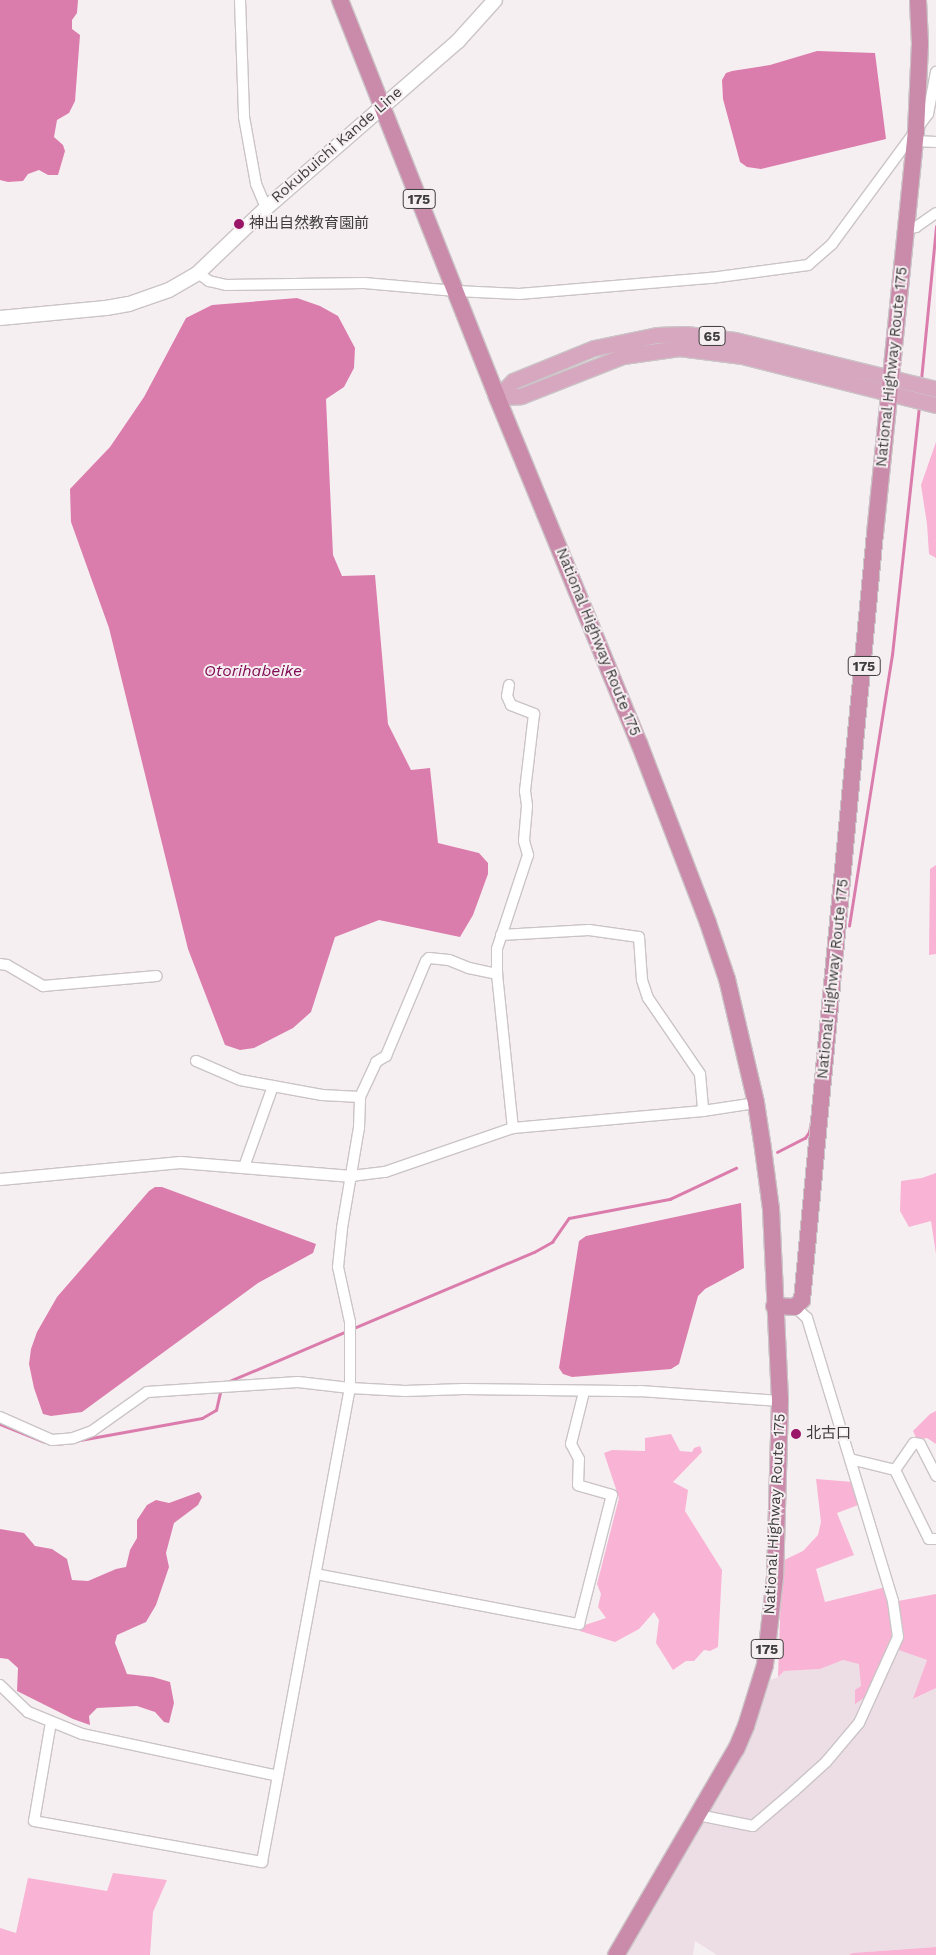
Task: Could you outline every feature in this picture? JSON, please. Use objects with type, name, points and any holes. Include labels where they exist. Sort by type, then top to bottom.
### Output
[{"type":"highway","name":"National Highway Route 175","points":[[340,0],[497,397],[639,743],[708,923],[727,980],[756,1103],[771,1209],[774,1306],[780,1401],[775,1577],[765,1665],[746,1726],[698,1815],[638,1913],[616,1955]]},
{"type":"highway","name":"National Highway Route 175","points":[[795,1307],[802,1300],[875,534],[892,386],[916,137],[920,43],[918,0]]},
{"type":"highway","points":[[774,1306],[795,1307]]},
{"type":"main road","name":"Rokubuichi Kande Line","points":[[0,318],[129,304],[169,290],[198,272],[266,208],[458,41],[495,0]]},
{"type":"main road","name":"65","points":[[497,397],[513,381],[594,348],[657,335],[686,334],[728,338],[892,386],[936,405]]},
{"type":"main road","name":"65","points":[[892,386],[936,389]]},
{"type":"street","points":[[240,0],[244,117],[256,184],[266,208]]},
{"type":"street","points":[[198,272],[208,281],[226,285],[364,283],[456,292],[519,294],[711,278],[808,265],[832,244],[904,144],[916,137],[928,114],[936,72]]},
{"type":"street","points":[[916,137],[936,142]]},
{"type":"street","points":[[906,229],[916,226],[936,213]]},
{"type":"street","points":[[509,685],[507,696],[511,705],[534,714],[525,791],[524,841],[528,855],[497,949],[497,974],[513,1128]]},
{"type":"street","points":[[502,935],[589,930],[639,937],[642,980],[648,998],[700,1074],[703,1111]]},
{"type":"street","points":[[51,1722],[34,1820],[262,1862],[350,1388],[350,1322],[338,1267],[359,1128],[360,1097],[376,1062],[386,1056],[426,961],[429,958],[449,960],[470,968],[497,974]]},
{"type":"street","points":[[0,964],[8,965],[43,986],[158,976]]},
{"type":"street","points":[[196,1061],[240,1080],[322,1096],[360,1097]]},
{"type":"street","points":[[244,1167],[273,1086]]},
{"type":"street","points":[[0,1179],[162,1162],[351,1176],[385,1172],[513,1128],[703,1111],[756,1103]]},
{"type":"street","points":[[698,1815],[753,1826],[826,1762],[859,1723],[894,1649],[898,1636],[893,1602],[807,1318],[795,1307]]},
{"type":"street","points":[[0,1417],[52,1440],[73,1438],[92,1431],[147,1392],[298,1382],[350,1388],[584,1392],[640,1391],[780,1401]]},
{"type":"street","points":[[316,1574],[579,1624],[612,1495],[578,1485],[579,1459],[571,1444],[584,1392]]},
{"type":"street","points":[[895,1470],[914,1443],[920,1444],[936,1476]]},
{"type":"street","points":[[850,1459],[895,1470]]},
{"type":"street","points":[[895,1470],[928,1539],[936,1539]]},
{"type":"street","points":[[0,1685],[28,1712],[82,1734],[278,1776]]},
{"type":"shaded area","points":[[936,442],[936,558],[929,554],[921,485]]},
{"type":"shaded area","points":[[936,865],[936,954],[929,955],[930,869]]},
{"type":"shaded area","points":[[936,1173],[936,1254],[931,1221],[909,1227],[900,1211],[901,1181],[922,1178]]},
{"type":"shaded area","points":[[936,1411],[936,1444],[927,1438],[917,1440],[913,1431],[930,1414]]},
{"type":"shaded area","points":[[671,1434],[680,1451],[692,1452],[694,1448],[700,1446],[702,1452],[673,1482],[688,1490],[685,1511],[722,1570],[718,1647],[710,1651],[704,1650],[694,1661],[686,1661],[673,1670],[656,1643],[659,1620],[654,1612],[639,1629],[615,1642],[580,1631],[579,1627],[606,1618],[598,1607],[601,1594],[597,1584],[619,1498],[604,1453],[612,1450],[645,1451],[645,1438]]},
{"type":"shaded area","points":[[816,1479],[853,1482],[861,1504],[837,1513],[854,1555],[816,1569],[825,1602],[886,1587],[895,1636],[871,1693],[855,1704],[855,1690],[861,1686],[859,1664],[843,1660],[820,1669],[784,1671],[778,1677],[782,1561],[803,1551],[818,1535],[821,1522]]},
{"type":"shaded area","points":[[936,1594],[936,1688],[913,1699],[927,1660],[899,1650],[904,1635],[898,1601]]},
{"type":"shaded area","points":[[892,1646],[927,1660],[914,1699],[936,1688],[936,1947],[852,1953],[849,1955],[717,1955],[695,1941],[693,1955],[622,1955],[661,1885],[705,1820],[746,1745],[767,1681],[778,1677],[784,1671],[820,1669],[843,1660],[860,1664],[861,1686],[855,1703]]},
{"type":"shaded area","points":[[113,1873],[167,1880],[153,1912],[150,1955],[0,1955],[0,1928],[16,1933],[28,1878],[107,1891]]},
{"type":"shaded area","points":[[936,1947],[936,1955],[849,1955],[852,1953]]},
{"type":"water","points":[[0,0],[78,0],[77,13],[72,20],[72,29],[80,35],[75,101],[69,113],[57,120],[54,137],[63,145],[65,151],[58,175],[48,175],[39,170],[28,174],[23,181],[8,182],[0,180]]},
{"type":"water","points":[[817,51],[875,53],[886,139],[761,169],[747,167],[740,162],[723,99],[722,80],[726,73],[770,65]]},
{"type":"water","name":"Otorihabeike","points":[[297,298],[320,306],[338,316],[355,348],[354,368],[344,387],[326,399],[333,555],[342,576],[375,575],[388,724],[411,770],[430,768],[438,843],[479,853],[488,863],[488,874],[473,915],[460,937],[379,920],[335,937],[311,1012],[293,1028],[254,1048],[240,1050],[225,1045],[188,949],[109,628],[71,522],[70,489],[110,447],[144,397],[186,318],[212,305]]},
{"type":"water","points":[[155,1187],[162,1187],[316,1244],[313,1253],[258,1283],[82,1412],[51,1416],[43,1414],[34,1388],[29,1364],[31,1349],[37,1332],[57,1297],[149,1191]]},
{"type":"water","points":[[741,1203],[744,1268],[705,1289],[698,1296],[679,1364],[671,1369],[572,1377],[563,1374],[559,1368],[579,1241],[586,1236]]},
{"type":"water","points":[[199,1492],[202,1497],[198,1505],[174,1523],[166,1553],[169,1567],[156,1605],[146,1622],[117,1635],[115,1643],[127,1674],[153,1677],[170,1682],[174,1703],[169,1723],[164,1722],[155,1712],[137,1706],[97,1708],[89,1716],[90,1725],[73,1719],[17,1691],[18,1668],[8,1659],[0,1658],[0,1529],[24,1533],[35,1546],[52,1549],[67,1559],[72,1580],[88,1581],[116,1569],[126,1567],[130,1550],[137,1538],[137,1520],[147,1505],[156,1500],[169,1503]]},
{"type":"waterway","points":[[921,380],[936,227]]},
{"type":"waterway","points":[[849,926],[892,655],[919,405]]},
{"type":"waterway","points":[[777,1152],[805,1138],[809,1132],[811,1122]]},
{"type":"waterway","points":[[354,1328],[534,1252],[552,1242],[569,1218],[670,1199],[736,1168]]},
{"type":"waterway","points":[[225,1383],[347,1331]]},
{"type":"waterway","points":[[58,1444],[202,1418],[216,1410],[221,1389]]},
{"type":"waterway","points":[[0,1424],[45,1442]]},
{"type":"place","name":"神出自然教育園前","points":[[239,224]]},
{"type":"place","name":"北古口","points":[[796,1434]]}]
